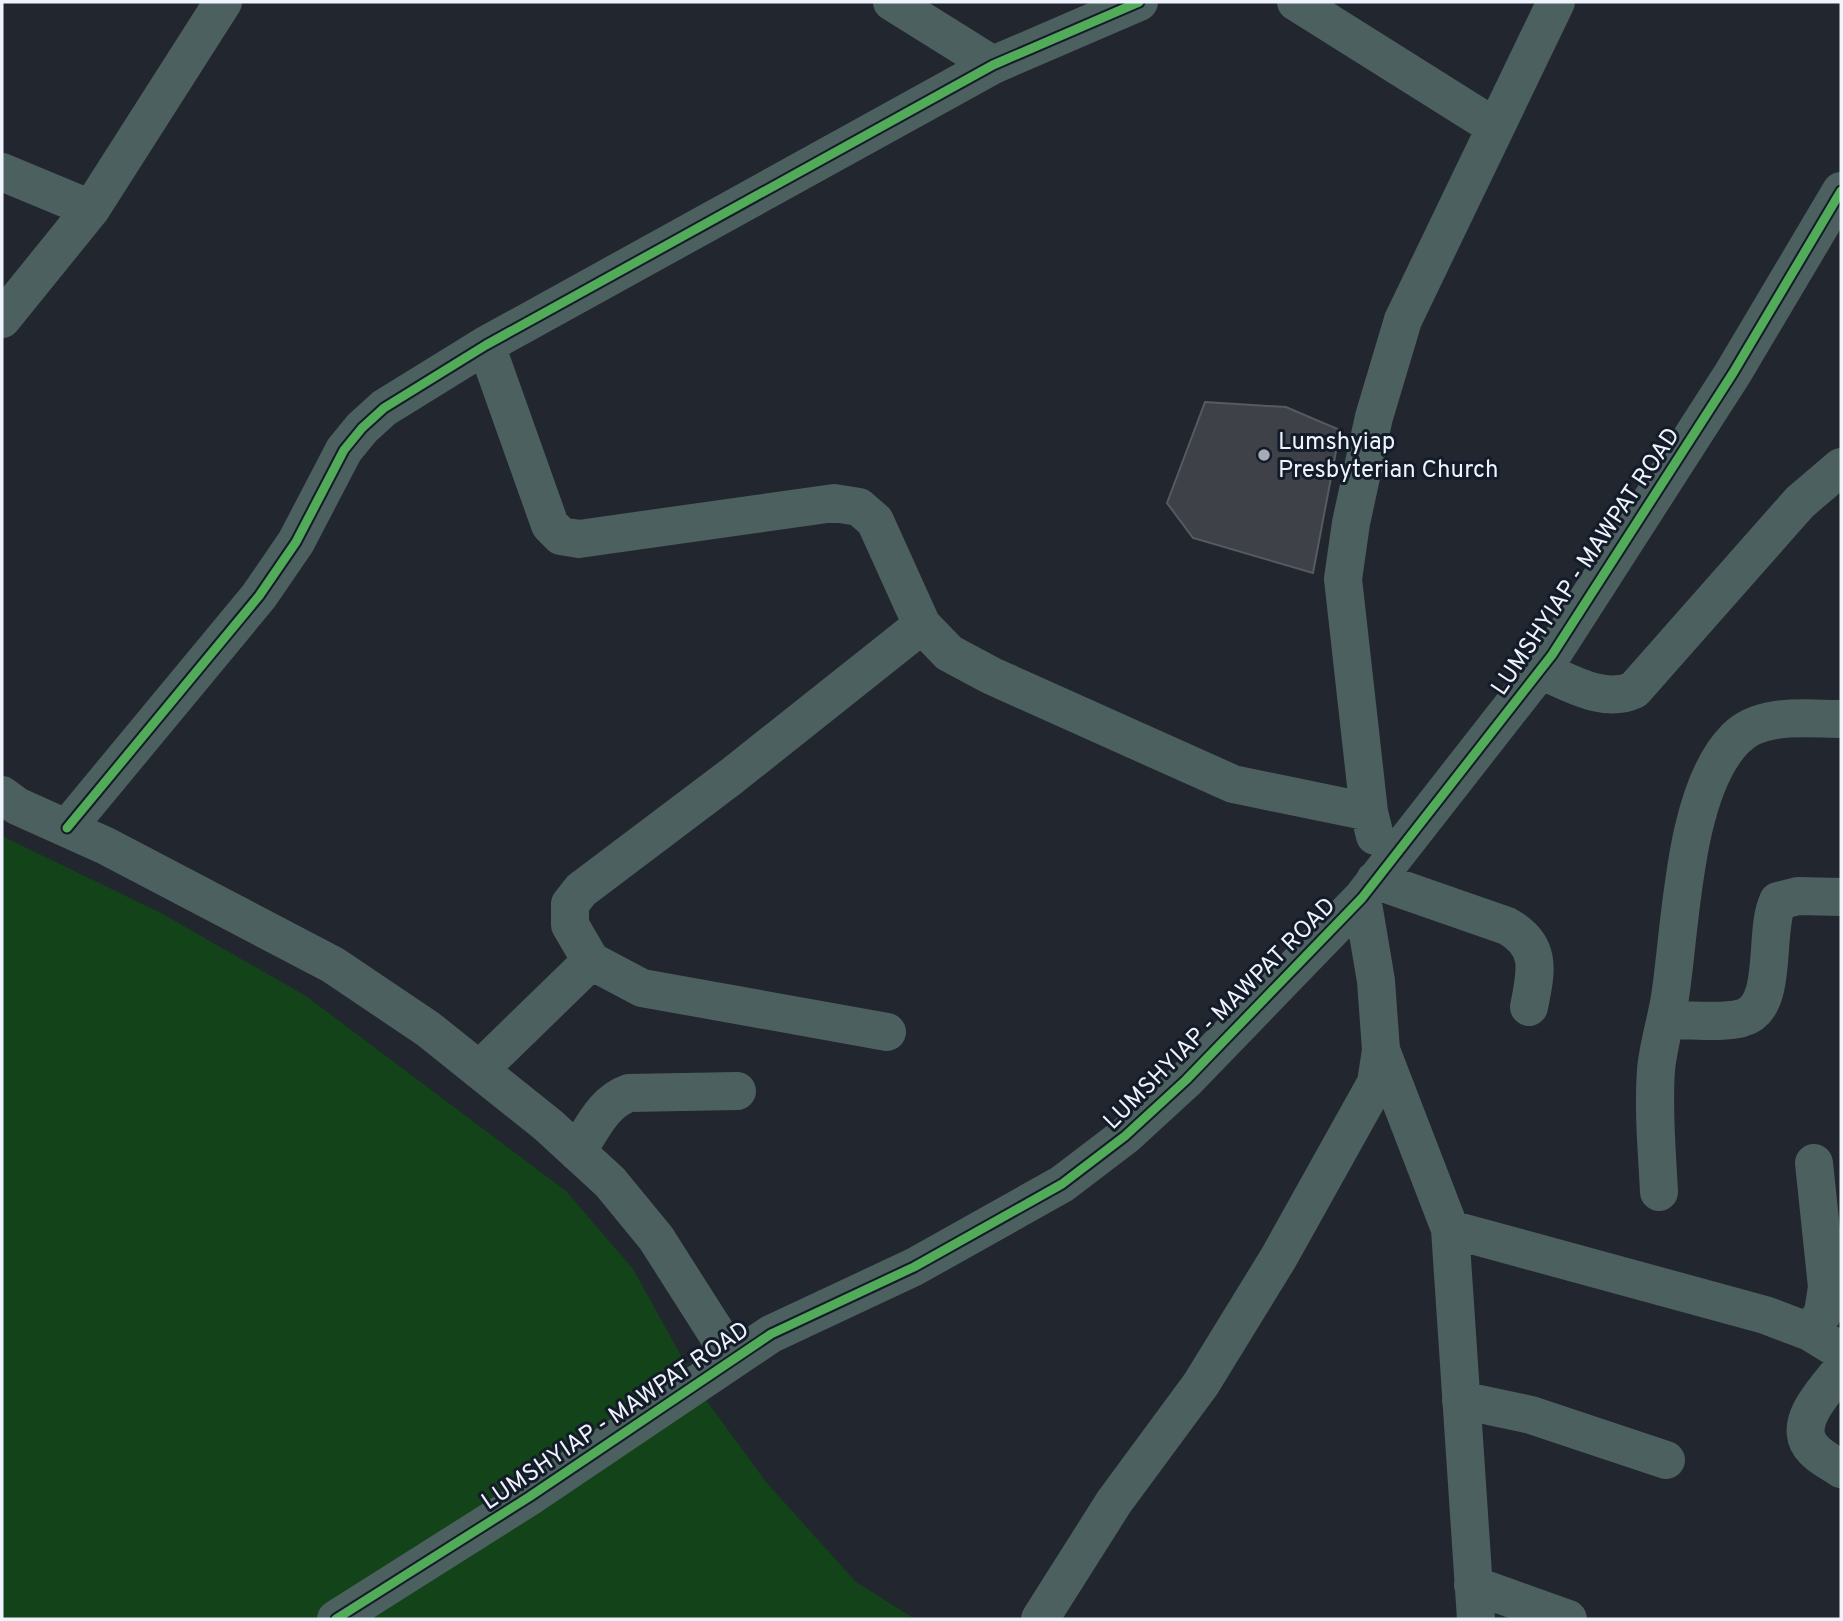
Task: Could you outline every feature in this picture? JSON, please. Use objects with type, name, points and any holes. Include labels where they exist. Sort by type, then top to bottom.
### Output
[{"type":"street","points":[[2,319],[90,209],[223,2]]},
{"type":"street","points":[[892,2],[993,65]]},
{"type":"street","points":[[1036,46],[1095,2]]},
{"type":"street","points":[[67,828],[260,596],[296,542],[344,450],[362,428],[384,408],[486,345],[993,65],[1139,2]]},
{"type":"street","points":[[1296,2],[1495,127]]},
{"type":"street","points":[[1041,1619],[1115,1502],[1201,1384],[1279,1256],[1376,1083],[1381,1050],[1369,812],[1343,579],[1351,523],[1374,416],[1403,320],[1556,2]]},
{"type":"street","points":[[2,172],[90,209]]},
{"type":"street","name":"LUMSHYIAP - MAWPAT ROAD","points":[[336,1619],[529,1497],[771,1334],[914,1267],[1062,1184],[1125,1136],[1186,1080],[1373,882],[1434,809],[1540,670],[1733,373],[1841,191]]},
{"type":"street","points":[[486,345],[550,526],[561,536],[579,539],[834,503],[859,507],[874,521],[922,625],[949,653],[992,676],[1233,784],[1369,812]]},
{"type":"street","points":[[1540,670],[1602,695],[1621,696],[1634,690],[1800,502],[1841,467]]},
{"type":"street","points":[[887,1032],[642,988],[591,961],[570,925],[570,904],[581,890],[732,776],[922,625]]},
{"type":"street","points":[[1660,1192],[1656,1080],[1683,881],[1699,811],[1718,760],[1736,737],[1762,722],[1841,719]]},
{"type":"street","points":[[2,795],[17,806],[67,828],[333,965],[428,1029],[610,1182],[656,1238],[733,1359]]},
{"type":"street","points":[[1373,882],[1507,926],[1524,935],[1534,953],[1535,978],[1530,1007]]},
{"type":"street","points":[[1665,1020],[1742,1019],[1758,1010],[1765,995],[1772,914],[1779,901],[1798,896],[1841,897]]},
{"type":"street","points":[[479,1070],[591,961]]},
{"type":"street","points":[[1381,1050],[1450,1229],[1474,1602],[1568,1619]]},
{"type":"street","points":[[577,1152],[607,1105],[617,1097],[629,1093],[737,1091]]},
{"type":"street","points":[[1450,1229],[1765,1315],[1826,1341],[1823,1313],[1827,1294],[1814,1163]]},
{"type":"street","points":[[1841,1370],[1813,1408],[1806,1428],[1813,1450],[1841,1469]]},
{"type":"street","points":[[1461,1400],[1531,1415],[1665,1460]]},
{"type":"green space","points":[[2,836],[161,913],[306,996],[566,1191],[633,1269],[704,1397],[766,1482],[856,1582],[915,1619],[2,1619]]},
{"type":"building","points":[[1205,402],[1286,407],[1340,430],[1313,573],[1193,538],[1167,503]]},
{"type":"cycle path","points":[[67,828],[259,596],[296,542],[344,450],[362,428],[384,408],[486,345],[993,65],[1139,2]]},
{"type":"cycle path","points":[[336,1619],[529,1497],[771,1334],[914,1267],[1062,1184],[1125,1136],[1186,1080],[1362,898],[1552,655],[1733,373],[1841,191]]},
{"type":"place","name":"Lumshyiap Presbyterian Church","points":[[1264,455]]}]
